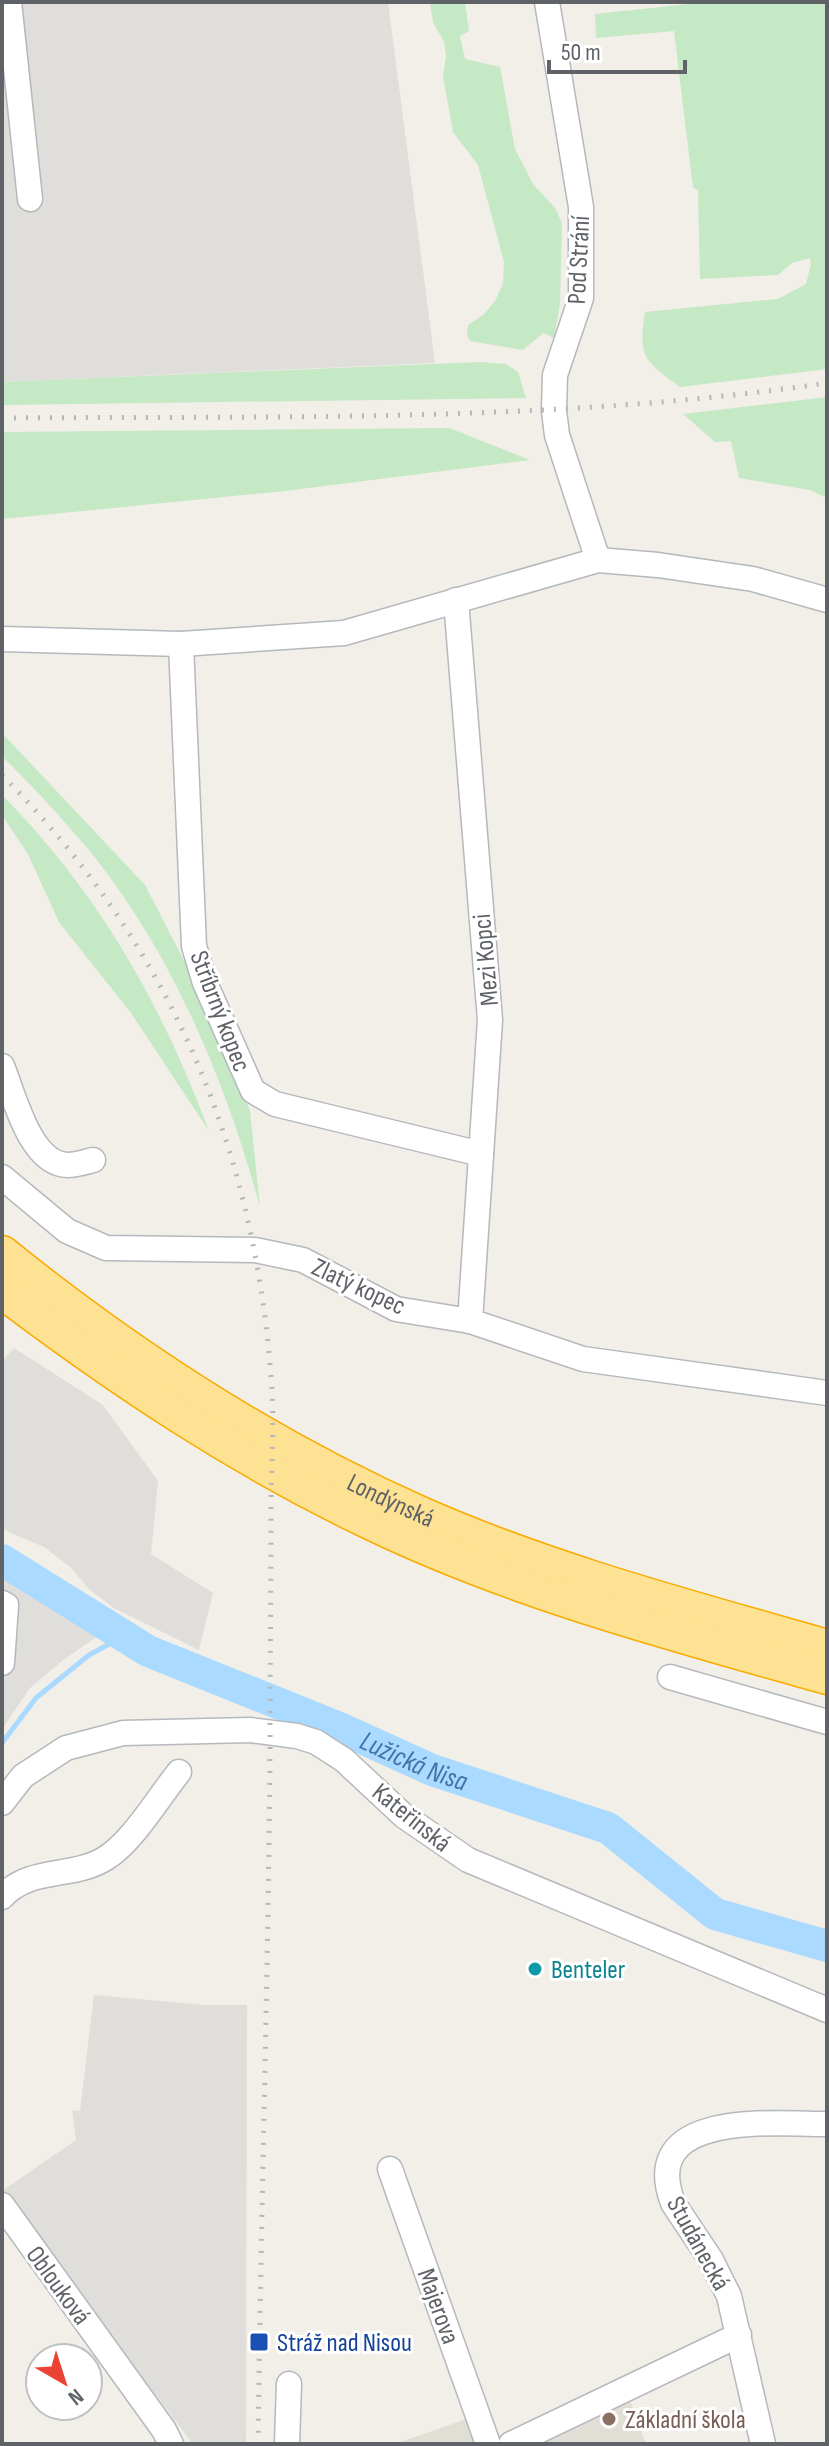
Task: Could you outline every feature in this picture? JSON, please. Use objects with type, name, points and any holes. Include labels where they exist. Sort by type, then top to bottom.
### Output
[{"type":"highway","name":"Londýnská","points":[[2,1253],[139,1357],[247,1425],[425,1516],[569,1570],[827,1647]]},
{"type":"highway","name":"Londýnská","points":[[2,1291],[85,1354],[225,1446],[369,1522],[547,1594],[618,1618],[827,1677]]},
{"type":"street","points":[[9,2],[30,199]]},
{"type":"street","name":"Pod Strání","points":[[547,2],[581,207],[581,298],[555,375],[554,411],[557,435],[598,560]]},
{"type":"street","points":[[2,639],[181,644],[344,633],[598,560],[753,579],[827,600]]},
{"type":"street","name":"Mezi Kopci","points":[[456,600],[490,1020],[470,1321]]},
{"type":"street","name":"Stříbrný kopec","points":[[181,644],[194,946],[205,983],[253,1091],[275,1104],[481,1154]]},
{"type":"street","points":[[2,1066],[31,1138],[40,1152],[51,1160],[67,1165],[93,1160]]},
{"type":"street","name":"Zlatý kopec","points":[[2,1177],[67,1231],[106,1248],[255,1250],[303,1260],[396,1309],[470,1321],[583,1359],[827,1393]]},
{"type":"street","points":[[2,1603],[6,1605],[2,1663]]},
{"type":"street","points":[[670,1677],[827,1722]]},
{"type":"street","name":"Kateřinská","points":[[2,1803],[23,1776],[66,1748],[123,1733],[250,1730],[297,1736],[316,1742],[344,1760],[404,1816],[468,1860],[827,2010]]},
{"type":"street","points":[[2,1897],[31,1876],[85,1868],[107,1858],[128,1837],[179,1772]]},
{"type":"street","name":"Studánecká","points":[[763,2444],[739,2335],[721,2278],[673,2203],[667,2181],[670,2164],[683,2143],[710,2128],[743,2124],[827,2124]]},
{"type":"street","name":"Majerova","points":[[390,2169],[488,2444]]},
{"type":"street","name":"Oblouková","points":[[2,2205],[171,2444]]},
{"type":"street","points":[[511,2444],[739,2335]]},
{"type":"street","points":[[287,2444],[289,2384]]},
{"type":"shaded area","points":[[2,2],[388,2],[435,363],[2,382]]},
{"type":"shaded area","points":[[14,1348],[103,1405],[158,1481],[151,1554],[213,1593],[199,1650],[114,1608],[44,1547],[2,1529],[2,1361]]},
{"type":"shaded area","points":[[2,1571],[98,1636],[30,1688],[2,1729]]},
{"type":"shaded area","points":[[94,1995],[204,2005],[247,2005],[246,2444],[193,2444],[2,2191],[76,2140],[72,2110],[80,2111]]},
{"type":"shaded area","name":"Základní škola","points":[[628,2395],[646,2444],[531,2444]]},
{"type":"shaded area","points":[[469,2418],[478,2444],[395,2444]]},
{"type":"green space","points":[[430,2],[465,2],[469,31],[460,36],[465,59],[500,67],[515,149],[533,184],[555,208],[562,223],[560,304],[554,338],[543,333],[523,350],[470,341],[467,335],[468,325],[483,315],[495,301],[503,284],[504,262],[478,165],[453,132],[443,76],[446,56],[444,42],[433,22]]},
{"type":"green space","points":[[707,2],[827,2],[827,369],[680,387],[658,371],[646,357],[642,339],[645,312],[778,299],[806,284],[811,264],[810,258],[792,263],[778,275],[700,279],[698,190],[693,188],[674,31],[596,38],[595,14]]},
{"type":"green space","points":[[479,362],[506,364],[518,372],[526,398],[2,405],[2,382]]},
{"type":"green space","points":[[827,397],[827,498],[810,490],[739,478],[731,441],[715,442],[683,414]]},
{"type":"green space","points":[[449,428],[530,460],[285,491],[2,519],[2,432]]},
{"type":"green space","points":[[2,733],[145,885],[213,1017],[250,1111],[260,1207],[214,1070],[174,982],[151,940],[97,860],[51,806],[2,756]]},
{"type":"green space","points":[[2,795],[68,870],[124,951],[170,1038],[209,1131],[131,1013],[59,922],[28,854],[2,815]]},
{"type":"waterway","name":"Lužická Nisa","points":[[2,1560],[148,1651],[342,1729],[432,1770],[608,1828],[715,1914],[827,1946]]},
{"type":"waterway","points":[[2,1743],[36,1698],[89,1655],[124,1636]]},
{"type":"railway","points":[[2,418],[312,417],[519,411],[724,396],[827,383]]},
{"type":"railway","points":[[2,775],[60,839],[112,907],[155,977],[192,1051],[222,1127],[245,1207],[261,1290],[271,1376],[273,1426],[258,2444]]},
{"type":"place","name":"Benteler","points":[[535,1969]]},
{"type":"place","name":"Stráž nad Nisou","points":[[259,2342]]},
{"type":"place","name":"Základní škola","points":[[609,2419]]}]
